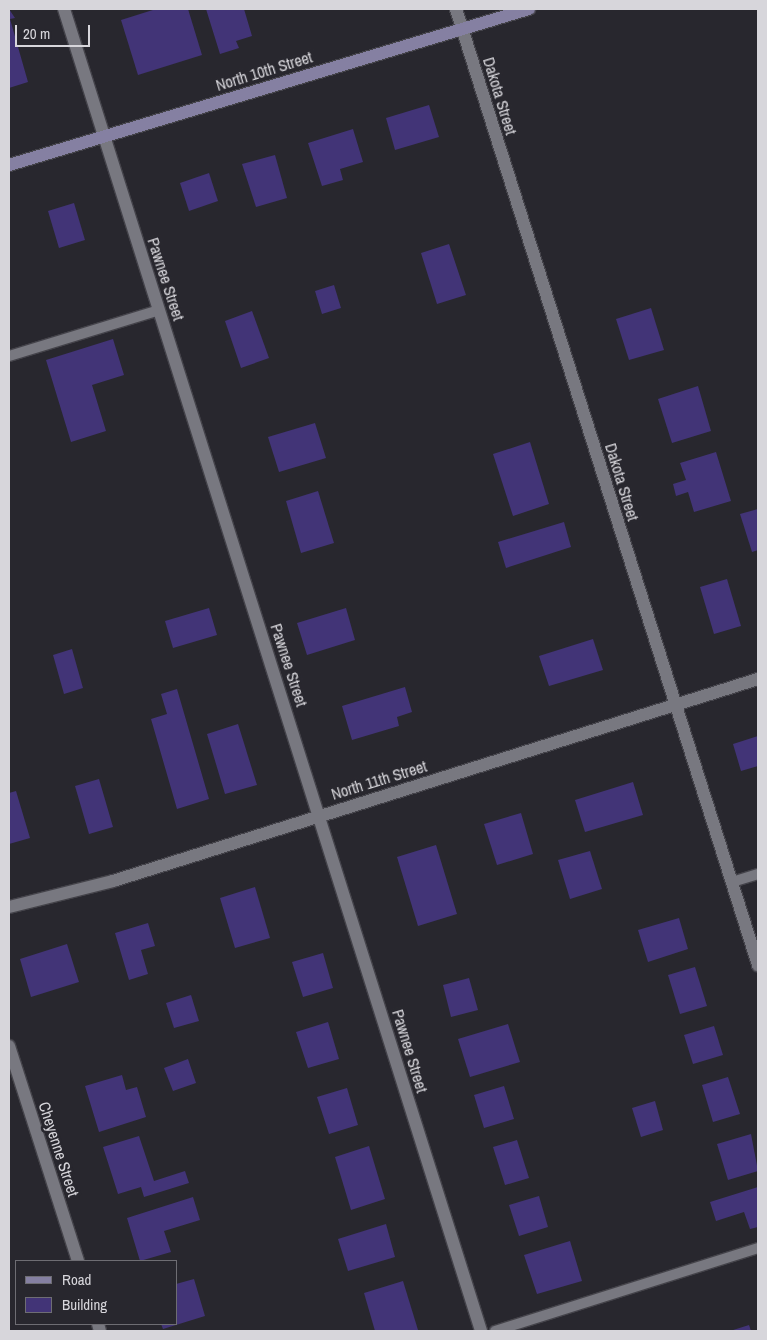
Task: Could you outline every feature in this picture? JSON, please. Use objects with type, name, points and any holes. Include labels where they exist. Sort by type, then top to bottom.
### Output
[{"type":"street","name":"Pawnee Street","points":[[64,9],[481,1331]]},
{"type":"street","name":"Dakota Street","points":[[456,9],[758,965]]},
{"type":"street","name":"North 10th Street","points":[[9,165],[529,9]]},
{"type":"street","name":"North 11th Street","points":[[9,907],[113,881],[758,679]]},
{"type":"street","name":"Cheyenne Street","points":[[9,1046],[78,1260]]},
{"type":"lane","points":[[9,356],[159,310]]},
{"type":"lane","points":[[732,882],[758,874]]},
{"type":"lane","points":[[495,1331],[758,1248]]},
{"type":"building","points":[[9,9],[15,18],[10,19],[28,82],[9,88]]},
{"type":"building","points":[[156,9],[188,9],[202,55],[138,75],[121,20]]},
{"type":"building","points":[[206,9],[244,9],[252,36],[236,41],[239,48],[220,54]]},
{"type":"building","points":[[429,105],[439,137],[395,150],[386,118]]},
{"type":"building","points":[[353,129],[363,162],[340,169],[343,180],[322,186],[308,143]]},
{"type":"building","points":[[275,155],[287,198],[256,207],[242,164]]},
{"type":"building","points":[[209,173],[218,201],[189,211],[180,183]]},
{"type":"building","points":[[74,203],[85,240],[59,248],[48,211]]},
{"type":"building","points":[[449,244],[466,295],[437,304],[421,253]]},
{"type":"building","points":[[334,285],[341,308],[322,314],[315,291]]},
{"type":"building","points":[[651,308],[664,350],[629,360],[616,319]]},
{"type":"building","points":[[252,311],[269,358],[241,368],[225,321]]},
{"type":"building","points":[[113,339],[124,375],[92,385],[106,431],[71,442],[46,360]]},
{"type":"building","points":[[698,386],[711,431],[672,443],[658,399]]},
{"type":"building","points":[[315,423],[326,458],[279,472],[268,437]]},
{"type":"building","points":[[530,442],[549,504],[513,516],[493,454]]},
{"type":"building","points":[[716,452],[731,501],[694,512],[688,492],[676,496],[673,484],[686,480],[680,463]]},
{"type":"building","points":[[318,491],[334,543],[301,553],[286,501]]},
{"type":"building","points":[[758,509],[758,550],[752,552],[740,514]]},
{"type":"building","points":[[564,522],[571,547],[506,568],[498,542]]},
{"type":"building","points":[[727,579],[741,626],[714,634],[700,587]]},
{"type":"building","points":[[209,608],[217,635],[173,648],[165,621]]},
{"type":"building","points":[[346,608],[355,640],[307,655],[297,623]]},
{"type":"building","points":[[593,639],[603,670],[549,686],[539,656]]},
{"type":"building","points":[[72,649],[83,688],[64,694],[53,655]]},
{"type":"building","points":[[405,687],[412,712],[397,717],[399,726],[352,740],[342,706]]},
{"type":"building","points":[[177,689],[209,799],[177,809],[151,719],[167,714],[161,694]]},
{"type":"building","points":[[238,724],[257,785],[225,794],[207,734]]},
{"type":"building","points":[[758,736],[758,766],[741,771],[733,744]]},
{"type":"building","points":[[99,779],[113,827],[89,834],[75,786]]},
{"type":"building","points":[[633,782],[643,815],[585,832],[575,800]]},
{"type":"building","points":[[16,791],[30,838],[9,844],[9,793]]},
{"type":"building","points":[[521,813],[533,854],[497,865],[484,824]]},
{"type":"building","points":[[436,845],[457,914],[418,926],[397,857]]},
{"type":"building","points":[[590,851],[602,889],[570,899],[558,860]]},
{"type":"building","points":[[255,887],[270,938],[235,948],[220,898]]},
{"type":"building","points":[[679,918],[688,949],[648,962],[638,930]]},
{"type":"building","points":[[148,923],[155,946],[141,950],[148,974],[129,980],[115,933]]},
{"type":"building","points":[[67,944],[79,982],[31,997],[20,959]]},
{"type":"building","points":[[323,953],[333,988],[303,997],[292,962]]},
{"type":"building","points":[[695,967],[707,1006],[680,1014],[668,975]]},
{"type":"building","points":[[469,978],[478,1010],[451,1017],[443,985]]},
{"type":"building","points":[[191,995],[199,1021],[174,1028],[166,1003]]},
{"type":"building","points":[[328,1022],[339,1059],[308,1068],[296,1032]]},
{"type":"building","points":[[508,1024],[520,1062],[470,1077],[458,1039]]},
{"type":"building","points":[[714,1026],[723,1055],[693,1064],[684,1035]]},
{"type":"building","points":[[188,1059],[196,1083],[173,1091],[164,1068]]},
{"type":"building","points":[[122,1075],[126,1090],[137,1087],[146,1117],[99,1132],[85,1086]]},
{"type":"building","points":[[728,1077],[740,1114],[713,1122],[702,1085]]},
{"type":"building","points":[[504,1086],[514,1119],[484,1128],[474,1095]]},
{"type":"building","points":[[347,1088],[358,1125],[329,1134],[317,1097]]},
{"type":"building","points":[[655,1101],[663,1130],[641,1137],[632,1108]]},
{"type":"building","points":[[751,1134],[758,1171],[728,1180],[717,1144]]},
{"type":"building","points":[[139,1136],[154,1181],[185,1171],[189,1183],[144,1197],[141,1187],[118,1194],[103,1147]]},
{"type":"building","points":[[517,1140],[529,1178],[505,1185],[493,1147]]},
{"type":"building","points":[[369,1146],[385,1199],[351,1210],[335,1157]]},
{"type":"building","points":[[758,1187],[758,1227],[750,1229],[744,1212],[716,1221],[710,1202]]},
{"type":"building","points":[[539,1196],[548,1227],[519,1236],[509,1205]]},
{"type":"building","points":[[193,1197],[200,1220],[164,1231],[171,1252],[140,1260],[127,1218]]},
{"type":"building","points":[[386,1224],[395,1257],[348,1271],[338,1239]]},
{"type":"building","points":[[570,1241],[582,1281],[537,1294],[524,1255]]},
{"type":"building","points":[[194,1279],[205,1316],[178,1324],[178,1283]]},
{"type":"building","points":[[403,1281],[418,1330],[375,1331],[364,1293]]},
{"type":"building","points":[[161,1325],[176,1325],[163,1329]]},
{"type":"building","points":[[749,1325],[751,1331],[730,1331]]}]
